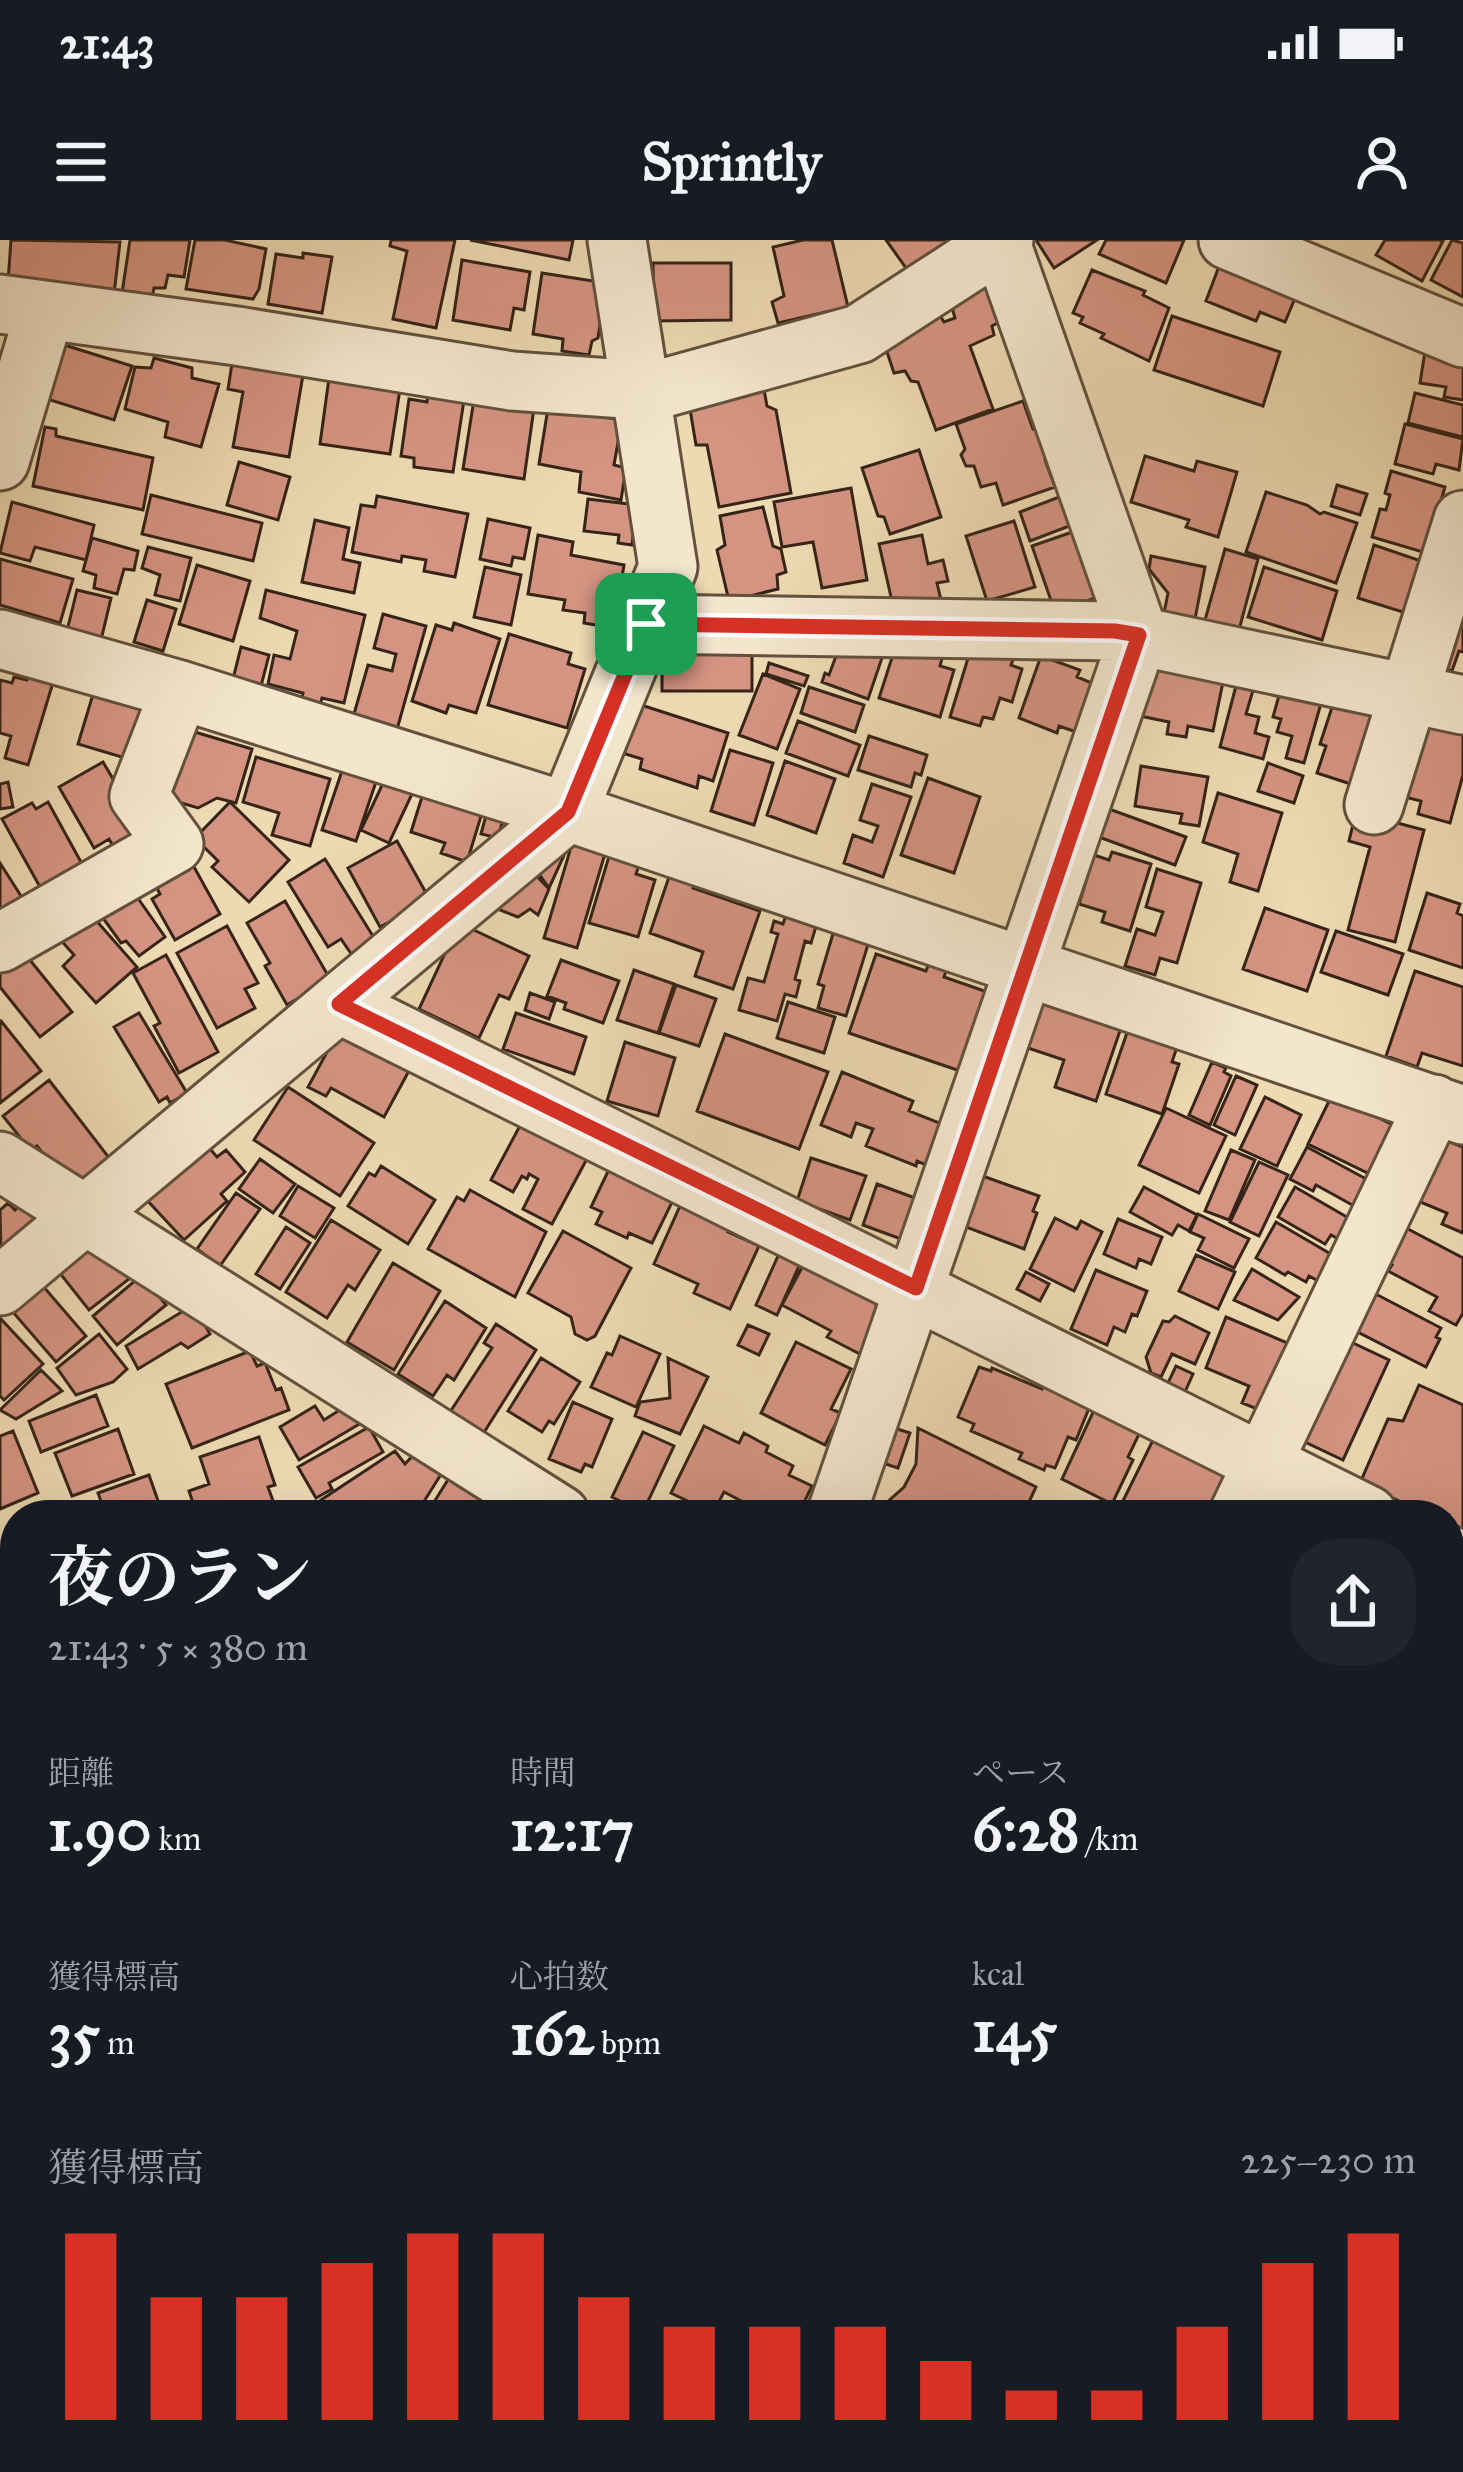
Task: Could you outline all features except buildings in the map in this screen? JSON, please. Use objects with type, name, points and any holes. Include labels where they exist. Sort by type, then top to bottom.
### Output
[{"type":"street","points":[[0,1286],[568,812],[668,567],[617,240]]},
{"type":"street","points":[[1228,240],[1463,338]]},
{"type":"street","points":[[0,461],[23,308],[237,336],[512,381],[642,394],[860,334],[1002,241],[1139,635],[841,1500]]},
{"type":"street","points":[[1374,805],[1436,700],[1463,520]]},
{"type":"street","points":[[646,624],[1115,631],[1436,700]]},
{"type":"street","points":[[0,639],[180,690],[568,812],[1449,1110],[1245,1500]]},
{"type":"street","points":[[0,943],[174,844],[139,796],[180,690]]},
{"type":"street","points":[[339,1004],[1337,1500]]},
{"type":"street","points":[[0,1161],[536,1500]]},
{"type":"route","points":[[646,624],[1139,635],[916,1288],[339,1004],[568,812],[646,624]]}]
